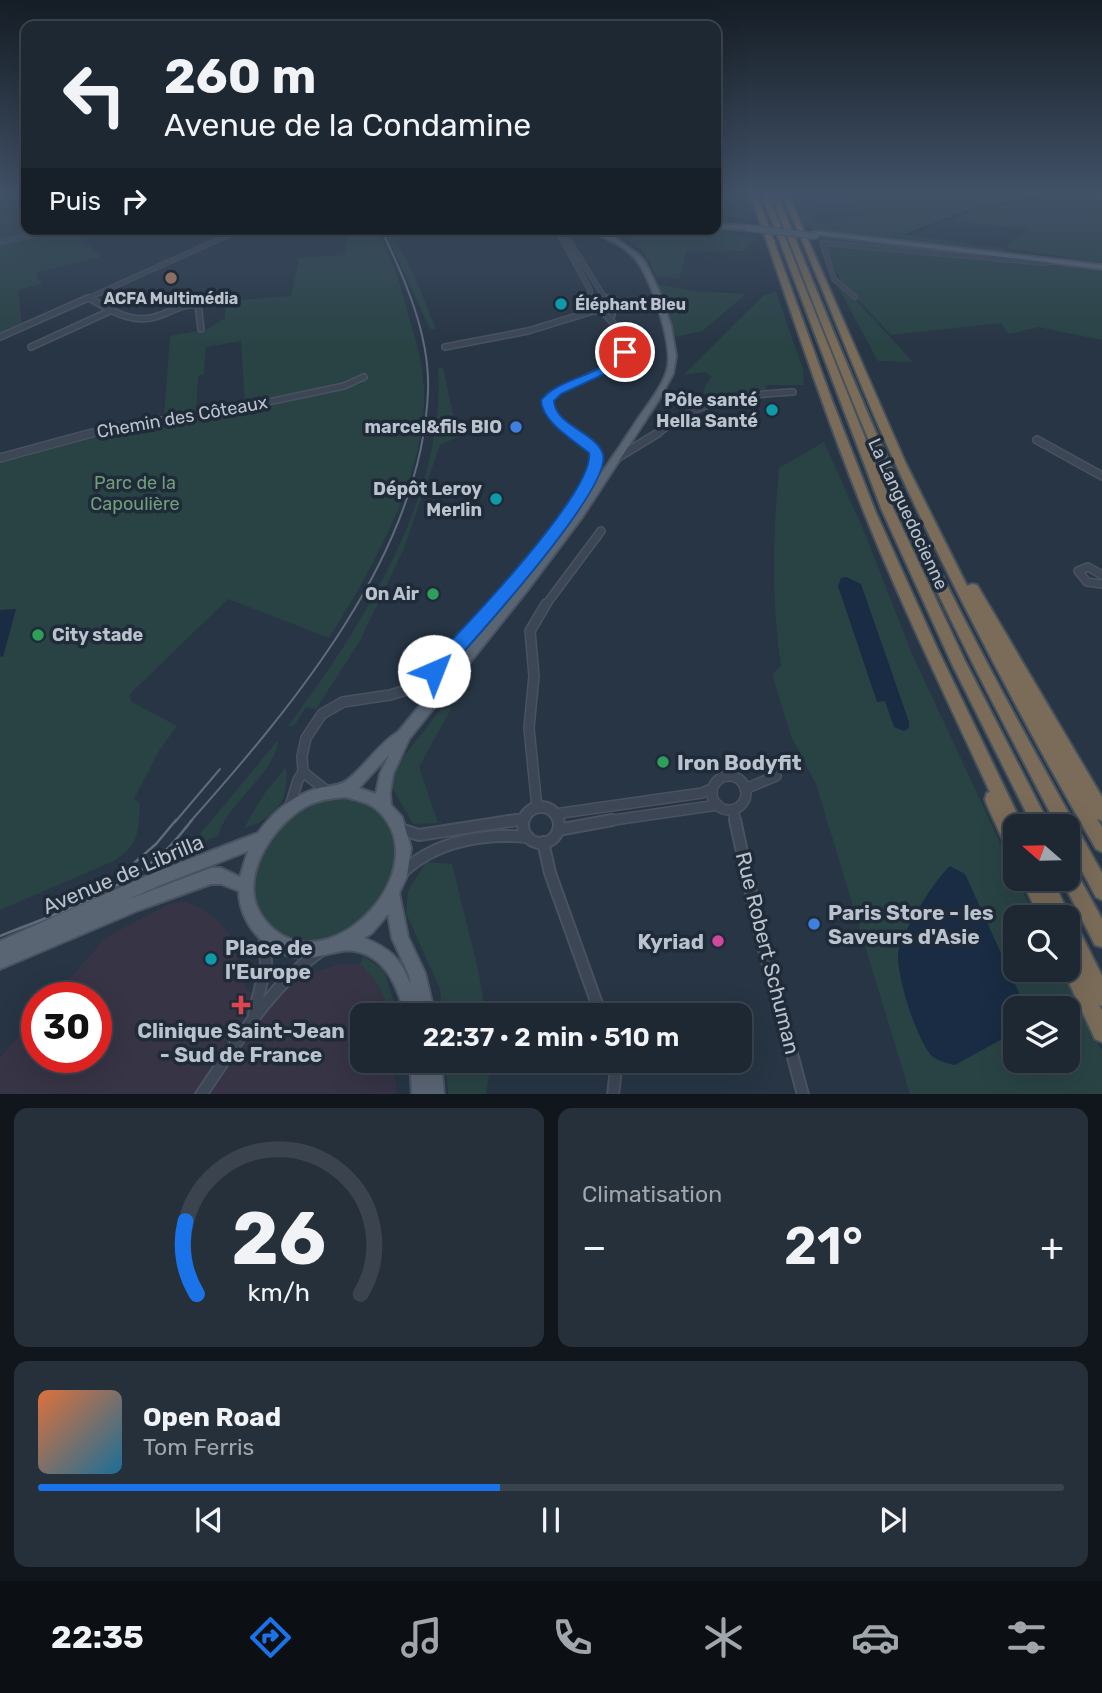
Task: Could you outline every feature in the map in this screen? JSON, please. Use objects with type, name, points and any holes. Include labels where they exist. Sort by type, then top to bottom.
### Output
[{"type":"highway","points":[[772,243],[852,468],[1003,818]]},
{"type":"highway","name":"La Languedocienne","points":[[784,243],[887,508],[960,664],[1036,814]]},
{"type":"highway","name":"La Languedocienne","points":[[795,243],[906,513],[975,654],[1060,814]]},
{"type":"highway","points":[[807,243],[916,494],[996,653],[1102,843]]},
{"type":"highway","points":[[916,494],[1102,813]]},
{"type":"highway","points":[[947,685],[1009,814]]},
{"type":"highway","name":"La Languedocienne","points":[[1080,851],[1102,891]]},
{"type":"highway","points":[[1077,891],[1102,938]]},
{"type":"highway","points":[[1080,953],[1102,996]]},
{"type":"highway","points":[[1078,982],[1102,1032]]},
{"type":"main road","points":[[346,790],[368,771],[392,742],[403,736],[535,576],[617,458],[666,379],[672,365],[673,347],[645,267],[636,255],[620,243]]},
{"type":"main road","points":[[895,243],[1102,267]]},
{"type":"main road","points":[[384,806],[383,783],[403,736]]},
{"type":"main road","points":[[346,790],[360,793],[384,806],[400,830],[404,843],[402,873],[393,896],[381,914],[366,929],[347,941],[322,950],[280,944],[264,932],[251,912],[247,887],[251,862],[262,839],[288,810],[327,792],[346,790]]},
{"type":"main road","name":"Avenue de Librilla","points":[[0,949],[158,878],[262,839]]},
{"type":"main road","name":"Avenue de Librilla","points":[[0,961],[157,895],[211,876],[221,876],[247,887]]},
{"type":"main road","points":[[157,895],[158,878]]},
{"type":"main road","points":[[393,896],[400,939],[417,973],[424,1003]]},
{"type":"main road","points":[[347,941],[370,947],[393,961],[410,1003]]},
{"type":"main road","points":[[420,1073],[421,1094]]},
{"type":"main road","points":[[433,1073],[435,1094]]},
{"type":"street","points":[[0,337],[211,243]]},
{"type":"street","points":[[522,331],[585,305],[590,297],[590,290],[564,243]]},
{"type":"street","points":[[570,243],[603,296]]},
{"type":"street","points":[[822,243],[834,279],[855,297]]},
{"type":"street","points":[[823,243],[1045,263],[1051,261]]},
{"type":"street","points":[[590,297],[603,296],[617,301],[618,305],[609,314]]},
{"type":"street","points":[[89,298],[135,321],[158,318],[184,305],[198,304],[201,329]]},
{"type":"street","points":[[585,305],[593,311],[609,314]]},
{"type":"street","points":[[31,347],[112,310]]},
{"type":"street","points":[[445,347],[522,331],[593,311]]},
{"type":"street","points":[[288,810],[296,793],[297,780],[303,772],[304,740],[321,715],[350,699],[399,693],[421,683],[485,618],[531,564],[571,507],[594,468],[597,457],[591,447],[552,415],[546,405],[548,398],[556,391],[623,360],[625,352],[609,314]]},
{"type":"street","name":"Chemin des Côteaux","points":[[0,458],[118,426],[221,412],[344,386],[364,377]]},
{"type":"street","points":[[617,458],[640,449],[685,413],[706,404],[793,392]]},
{"type":"street","points":[[1037,440],[1102,476]]},
{"type":"street","points":[[537,808],[529,728],[534,676],[530,631],[538,615],[601,531]]},
{"type":"street","points":[[1102,575],[1088,568],[1078,571],[1087,582],[1102,584]]},
{"type":"street","points":[[303,772],[327,792]]},
{"type":"street","points":[[400,830],[419,835],[512,822],[526,817],[537,808],[546,807],[555,814],[575,813],[702,793],[711,789],[715,780],[725,776],[737,780],[745,789],[746,801],[743,806],[733,810],[718,805],[567,827],[558,831],[552,839],[543,842],[528,836],[515,835],[453,844],[428,852],[402,873]]},
{"type":"street","points":[[745,789],[776,776]]},
{"type":"street","points":[[711,789],[718,805]]},
{"type":"street","name":"Rue Robert Schuman","points":[[733,810],[761,938],[803,1094]]},
{"type":"street","points":[[555,814],[558,831]]},
{"type":"street","points":[[526,817],[524,827],[528,836]]},
{"type":"street","points":[[543,842],[550,873],[597,1003]]},
{"type":"street","points":[[254,1017],[266,964],[264,932]]},
{"type":"street","points":[[201,1094],[254,1017],[293,970],[322,950]]},
{"type":"street","points":[[613,1094],[615,1073]]},
{"type":"shaded area","name":"Clinique Saint-Jean - Sud de France","points":[[183,901],[200,907],[220,922],[231,937],[247,991],[273,995],[303,975],[339,964],[360,964],[375,977],[386,1003],[350,1003],[350,1073],[394,1073],[397,1094],[0,1094],[0,1057],[21,1034],[21,1073],[112,1073],[112,982],[66,982],[106,937],[167,905]]},
{"type":"green space","points":[[0,243],[87,243],[101,257],[38,272],[36,275],[42,284],[18,290],[22,324],[0,334]]},
{"type":"green space","name":"Parc de la Capoulière","points":[[346,243],[384,243],[395,270],[421,360],[424,410],[410,479],[397,513],[364,579],[329,638],[228,599],[129,695],[132,702],[177,726],[159,751],[134,799],[140,803],[139,822],[129,849],[114,861],[0,910],[0,460],[130,424],[245,406],[241,341],[206,347],[204,374],[198,376],[196,412],[164,416],[170,336],[207,329],[225,318],[225,301],[291,296],[299,258],[345,255]],"holes":[[[365,383],[246,406],[342,385]]]},
{"type":"green space","points":[[390,243],[397,243],[412,270],[436,329],[430,329]]},
{"type":"green space","points":[[632,243],[751,243],[744,251],[686,252],[680,278],[657,277],[643,251]]},
{"type":"green space","points":[[819,243],[891,243],[967,256],[1102,271],[1102,340],[1038,327],[1009,334],[1001,323],[891,335],[840,280],[836,271],[831,271]]},
{"type":"green space","points":[[923,243],[967,243],[1004,248],[1010,243],[1102,243],[1102,263],[1005,248],[1000,253]]},
{"type":"green space","points":[[657,284],[693,291],[746,294],[702,331],[676,337]]},
{"type":"green space","points":[[837,285],[850,294],[913,362],[878,361]]},
{"type":"green space","points":[[776,292],[803,369],[804,385],[765,385],[767,391],[710,400],[704,393],[705,385],[712,377],[705,372],[683,375],[764,295]]},
{"type":"green space","points":[[443,367],[458,437],[440,445],[404,548],[360,641],[316,709],[306,707],[294,726],[288,726],[343,647],[393,558],[413,511],[428,463],[437,415],[438,368]]},
{"type":"green space","points":[[824,442],[864,531],[912,654],[1003,849],[1003,891],[1023,891],[1029,905],[1003,905],[1003,982],[1067,982],[1074,996],[1003,996],[1003,1073],[1080,1073],[1080,1008],[1102,1051],[1102,1094],[910,1094],[816,784],[791,736],[772,674],[781,666],[774,567],[779,468]]},
{"type":"green space","points":[[452,707],[419,767],[438,823],[413,824],[393,789],[393,770],[441,709]]},
{"type":"green space","points":[[278,740],[275,752],[261,776],[231,812],[218,836],[206,841],[200,834]]},
{"type":"green space","points":[[286,767],[286,789],[278,806],[265,819],[244,828],[264,794]]},
{"type":"green space","name":"Place de l'Europe","points":[[344,797],[376,810],[393,832],[395,860],[386,889],[368,915],[343,934],[314,942],[283,934],[269,924],[260,910],[256,895],[255,878],[265,846],[274,832],[299,810],[320,801]]},
{"type":"green space","points":[[426,862],[452,864],[484,1003],[441,1003],[440,989],[406,913],[408,891]]},
{"type":"green space","points":[[363,956],[384,970],[394,1003],[386,1003],[379,986],[360,964]]},
{"type":"green space","points":[[447,1073],[489,1073],[486,1094],[448,1094]]},
{"type":"water","points":[[846,577],[861,584],[909,722],[909,728],[904,731],[894,727],[885,701],[877,702],[838,586],[841,578]]},
{"type":"water","points":[[16,609],[3,657],[0,656],[0,610]]},
{"type":"water","points":[[950,866],[965,874],[1003,957],[1003,982],[1014,982],[1021,996],[1003,996],[1003,1039],[955,1065],[936,1059],[925,1047],[908,1004],[898,958],[899,948],[914,917],[936,882]]},
{"type":"tram line","points":[[190,822],[270,729],[309,677],[345,624],[377,568],[403,510],[420,451],[428,370],[414,308],[387,243]]},
{"type":"tram line","points":[[175,822],[220,769]]},
{"type":"tram line","points":[[133,864],[156,844],[176,820]]},
{"type":"tram line","points":[[0,936],[64,911],[126,880],[163,853],[192,820]]},
{"type":"place","name":"ACFA Multimédia","points":[[171,278]]},
{"type":"place","name":"Éléphant Bleu","points":[[561,304]]},
{"type":"place","name":"Pôle santé Hella Santé","points":[[772,410]]},
{"type":"place","name":"marcel&fils BIO","points":[[516,427]]},
{"type":"place","name":"Dépôt Leroy Merlin","points":[[496,499]]},
{"type":"place","name":"On Air","points":[[433,594]]},
{"type":"place","name":"City stade","points":[[38,635]]},
{"type":"place","name":"Iron Bodyfit","points":[[663,762]]},
{"type":"place","name":"Paris Store - les Saveurs d'Asie","points":[[814,924]]},
{"type":"place","name":"Kyriad","points":[[718,941]]},
{"type":"place","name":"Place de l'Europe","points":[[211,959]]},
{"type":"place","name":"Clinique Saint-Jean - Sud de France","points":[[241,1005]]},
{"type":"route","points":[[434,671],[485,618],[531,564],[571,507],[594,468],[597,457],[595,451],[552,415],[546,405],[547,400],[556,391],[620,362],[625,352]]}]
